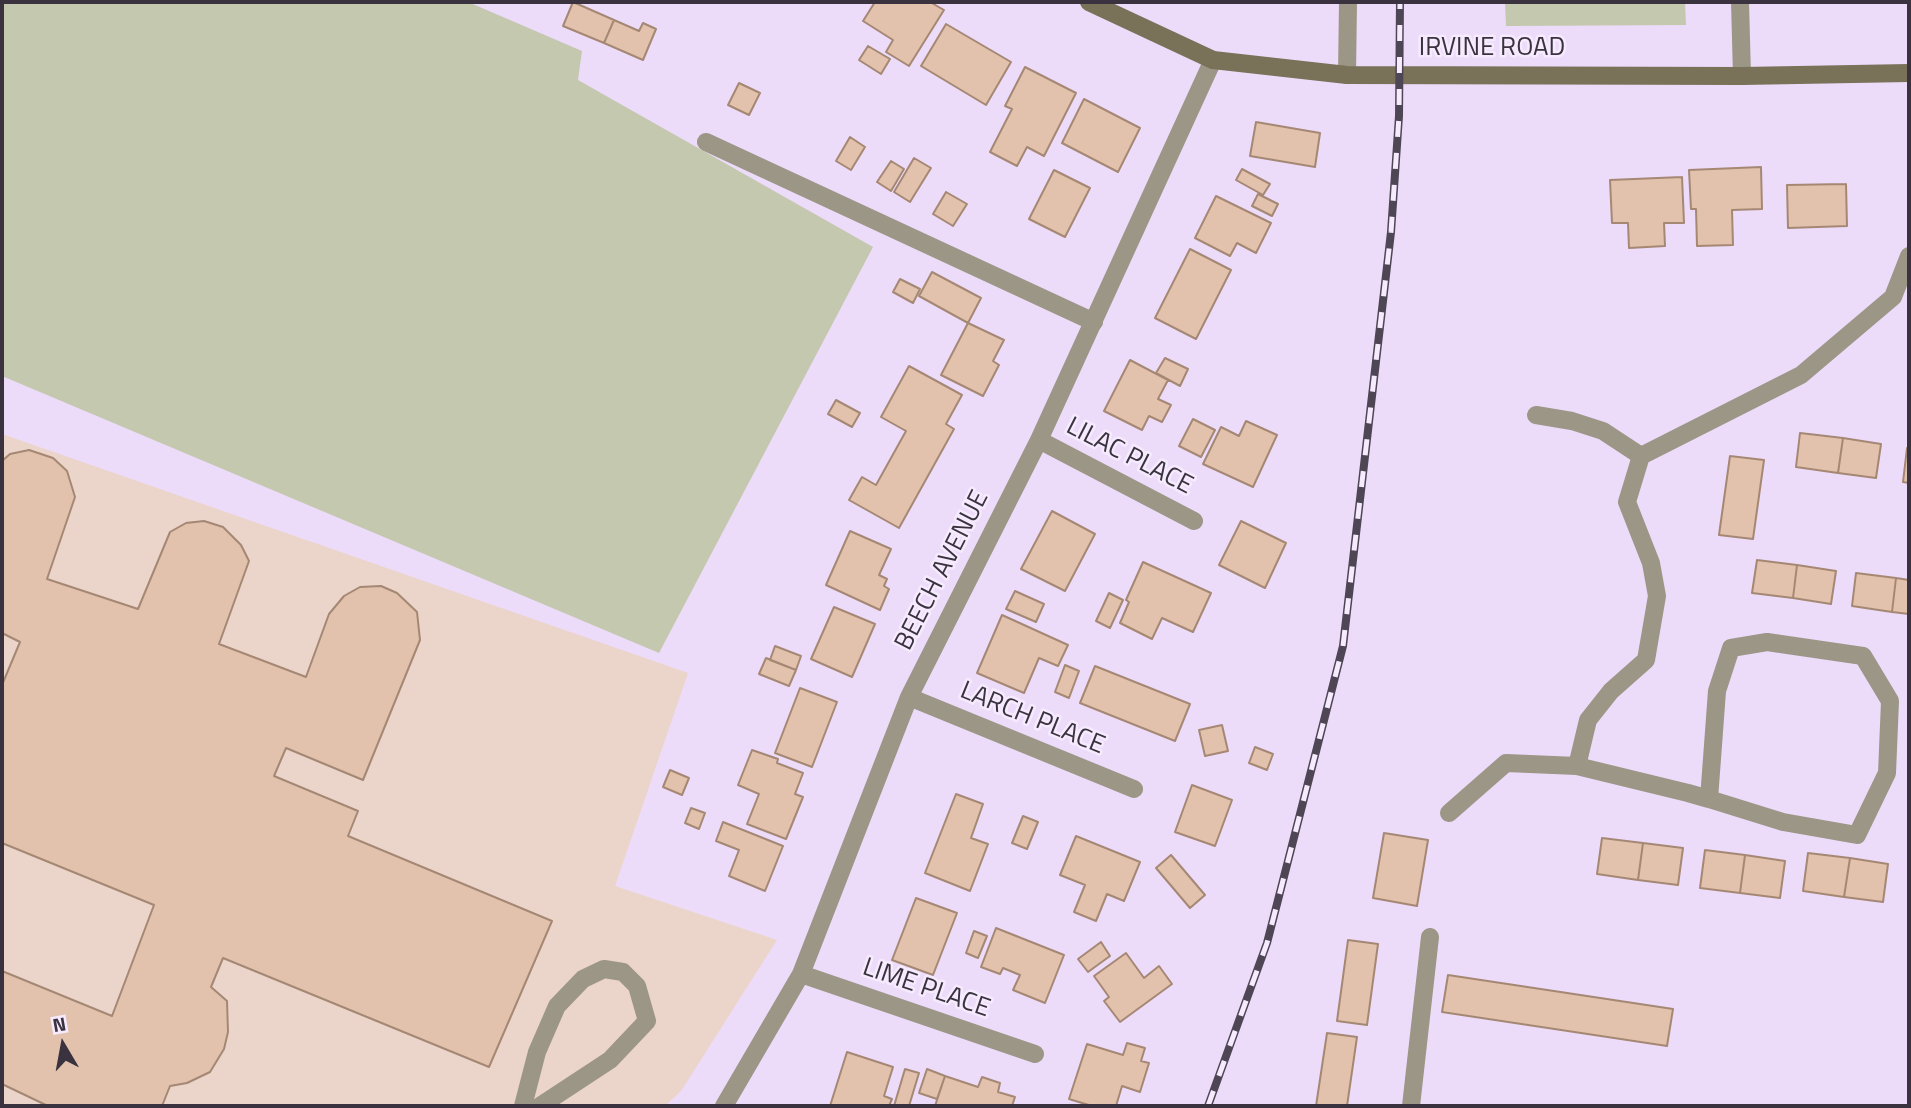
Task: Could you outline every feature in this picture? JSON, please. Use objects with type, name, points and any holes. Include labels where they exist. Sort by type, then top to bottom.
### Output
[{"type":"main road","name":"IRVINE ROAD","points":[[1089,2],[1213,60],[1347,75],[1742,76],[1909,73]]},
{"type":"street","points":[[1347,75],[1348,2]]},
{"type":"street","points":[[1740,2],[1742,76]]},
{"type":"street","name":"BEECH AVENUE","points":[[724,1106],[801,974],[909,697],[1039,440],[1213,60]]},
{"type":"street","points":[[706,142],[1094,322]]},
{"type":"street","points":[[1577,765],[1588,720],[1611,691],[1646,660],[1657,596],[1651,564],[1628,502],[1641,456],[1801,375],[1893,297],[1909,256]]},
{"type":"street","points":[[1536,415],[1572,421],[1602,431],[1641,456]]},
{"type":"street","name":"LILAC PLACE","points":[[1039,440],[1194,520]]},
{"type":"street","points":[[1449,813],[1506,763],[1577,765],[1709,799],[1783,822],[1857,835],[1887,773],[1890,701],[1863,656],[1767,642],[1731,648],[1717,691],[1709,799]]},
{"type":"street","name":"LARCH PLACE","points":[[909,697],[1134,789]]},
{"type":"street","points":[[1410,1106],[1430,937]]},
{"type":"street","points":[[523,1106],[537,1052],[557,1006],[583,979],[604,969],[623,972],[638,986],[647,1021],[610,1060],[540,1106]]},
{"type":"street","name":"LIME PLACE","points":[[801,974],[1035,1054]]},
{"type":"shaded area","points":[[2,434],[688,673],[615,886],[777,940],[681,1091],[665,1106],[2,1106]]},
{"type":"green space","points":[[2,2],[468,2],[582,51],[578,80],[873,247],[659,653],[2,376]]},
{"type":"green space","points":[[1505,2],[1685,2],[1686,25],[1506,26]]},
{"type":"building","points":[[573,2],[614,20],[604,43],[563,26]]},
{"type":"building","points":[[875,2],[930,2],[944,10],[909,66],[886,52],[893,40],[863,21]]},
{"type":"building","points":[[614,20],[639,31],[643,23],[656,29],[643,60],[604,43]]},
{"type":"building","points":[[946,24],[1011,62],[986,105],[921,66]]},
{"type":"building","points":[[868,46],[890,59],[881,74],[859,60]]},
{"type":"building","points":[[1025,67],[1076,93],[1044,156],[1027,147],[1017,166],[990,152],[1012,109],[1005,106]]},
{"type":"building","points":[[739,83],[760,93],[749,115],[728,105]]},
{"type":"building","points":[[1084,99],[1140,128],[1118,172],[1062,143]]},
{"type":"building","points":[[1256,122],[1320,133],[1315,167],[1250,156]]},
{"type":"building","points":[[850,137],[865,147],[851,170],[836,161]]},
{"type":"building","points":[[914,158],[931,168],[910,202],[894,192]]},
{"type":"building","points":[[891,161],[904,169],[891,191],[877,182]]},
{"type":"building","points":[[1761,167],[1762,209],[1732,210],[1733,245],[1697,246],[1696,209],[1691,209],[1689,170]]},
{"type":"building","points":[[1242,169],[1270,184],[1263,195],[1236,180]]},
{"type":"building","points":[[1054,170],[1090,188],[1065,237],[1029,219]]},
{"type":"building","points":[[1682,177],[1684,223],[1664,223],[1665,246],[1629,248],[1628,223],[1612,223],[1610,180]]},
{"type":"building","points":[[1846,184],[1847,226],[1788,228],[1787,185]]},
{"type":"building","points":[[946,192],[967,204],[953,226],[933,214]]},
{"type":"building","points":[[1258,194],[1278,204],[1272,216],[1252,206]]},
{"type":"building","points":[[1216,196],[1271,223],[1256,253],[1237,243],[1230,256],[1195,238]]},
{"type":"building","points":[[1190,249],[1231,270],[1196,339],[1155,318]]},
{"type":"building","points":[[932,272],[981,298],[968,323],[919,296]]},
{"type":"building","points":[[900,279],[920,289],[913,303],[893,292]]},
{"type":"building","points":[[968,323],[1004,340],[993,361],[999,365],[983,396],[941,375]]},
{"type":"building","points":[[1165,358],[1188,369],[1180,386],[1156,373]]},
{"type":"building","points":[[1130,360],[1168,380],[1158,399],[1171,405],[1162,422],[1149,416],[1142,430],[1104,411]]},
{"type":"building","points":[[909,366],[962,395],[946,424],[954,429],[899,528],[849,500],[862,477],[876,485],[906,431],[881,417]]},
{"type":"building","points":[[836,400],[860,413],[852,427],[828,414]]},
{"type":"building","points":[[1193,419],[1215,430],[1201,457],[1179,446]]},
{"type":"building","points":[[1246,421],[1277,435],[1253,487],[1203,464],[1221,427],[1239,436]]},
{"type":"building","points":[[1800,433],[1843,438],[1838,473],[1796,467]]},
{"type":"building","points":[[1843,438],[1881,444],[1876,478],[1838,473]]},
{"type":"building","points":[[1909,448],[1909,483],[1903,482]]},
{"type":"building","points":[[29,450],[53,458],[67,471],[75,497],[47,579],[138,609],[170,532],[186,523],[204,521],[223,527],[241,545],[249,561],[219,644],[306,677],[329,614],[344,596],[360,587],[381,586],[397,593],[417,612],[420,640],[363,780],[286,748],[274,776],[358,811],[348,836],[552,921],[489,1067],[223,958],[211,987],[227,1001],[228,1032],[224,1049],[210,1072],[187,1083],[170,1086],[162,1106],[48,1106],[2,1084],[2,971],[112,1016],[154,905],[2,843],[2,685],[20,642],[2,633],[2,461],[10,454]]},
{"type":"building","points":[[1730,456],[1764,460],[1753,539],[1719,535]]},
{"type":"building","points":[[1052,511],[1095,534],[1065,591],[1021,569]]},
{"type":"building","points":[[1241,521],[1286,543],[1265,588],[1219,565]]},
{"type":"building","points":[[850,531],[891,549],[879,575],[887,579],[884,586],[889,589],[880,610],[826,585]]},
{"type":"building","points":[[1757,560],[1797,565],[1793,598],[1752,593]]},
{"type":"building","points":[[1143,562],[1211,593],[1193,632],[1162,618],[1152,639],[1120,623],[1129,602],[1126,600]]},
{"type":"building","points":[[1797,565],[1836,571],[1831,604],[1793,598]]},
{"type":"building","points":[[1856,573],[1896,578],[1892,612],[1852,606]]},
{"type":"building","points":[[1896,578],[1909,580],[1909,614],[1892,612]]},
{"type":"building","points":[[1015,591],[1044,604],[1036,622],[1006,609]]},
{"type":"building","points":[[1109,593],[1123,600],[1110,628],[1096,621]]},
{"type":"building","points":[[834,607],[875,624],[852,677],[811,659]]},
{"type":"building","points":[[1002,615],[1068,645],[1058,666],[1039,658],[1024,693],[977,673]]},
{"type":"building","points":[[775,646],[801,656],[796,670],[770,660]]},
{"type":"building","points":[[766,658],[796,670],[789,686],[759,674]]},
{"type":"building","points":[[1065,665],[1079,671],[1069,698],[1055,692]]},
{"type":"building","points":[[1095,666],[1190,704],[1175,741],[1080,703]]},
{"type":"building","points":[[800,688],[837,702],[812,767],[775,753]]},
{"type":"building","points":[[1222,725],[1228,751],[1205,756],[1199,730]]},
{"type":"building","points":[[1255,747],[1273,754],[1267,770],[1249,763]]},
{"type":"building","points":[[752,750],[778,759],[777,763],[803,773],[795,794],[803,797],[786,839],[747,824],[759,794],[738,785]]},
{"type":"building","points":[[670,770],[689,778],[682,795],[663,787]]},
{"type":"building","points":[[1192,785],[1232,800],[1215,846],[1175,832]]},
{"type":"building","points":[[956,794],[983,804],[971,838],[988,844],[970,891],[925,873]]},
{"type":"building","points":[[691,808],[705,813],[699,829],[685,823]]},
{"type":"building","points":[[1023,816],[1038,822],[1027,849],[1012,843]]},
{"type":"building","points":[[723,822],[783,846],[765,891],[729,876],[739,850],[716,841]]},
{"type":"building","points":[[1384,833],[1428,840],[1417,906],[1373,898]]},
{"type":"building","points":[[1076,836],[1140,862],[1124,901],[1107,894],[1096,921],[1074,912],[1085,885],[1060,875]]},
{"type":"building","points":[[1602,838],[1643,843],[1638,880],[1597,874]]},
{"type":"building","points":[[1643,843],[1683,848],[1678,885],[1638,880]]},
{"type":"building","points":[[1705,850],[1745,855],[1740,893],[1700,888]]},
{"type":"building","points":[[1808,853],[1850,858],[1844,897],[1803,891]]},
{"type":"building","points":[[1171,855],[1205,895],[1190,908],[1156,868]]},
{"type":"building","points":[[1745,855],[1785,861],[1780,898],[1740,893]]},
{"type":"building","points":[[1850,858],[1888,864],[1883,902],[1844,897]]},
{"type":"building","points":[[916,898],[957,913],[933,975],[892,960]]},
{"type":"building","points":[[996,928],[1064,955],[1045,1003],[1013,990],[1020,975],[1003,968],[1000,974],[981,967]]},
{"type":"building","points":[[974,931],[987,936],[978,958],[966,953]]},
{"type":"building","points":[[1348,940],[1378,944],[1367,1025],[1337,1021]]},
{"type":"building","points":[[1101,942],[1110,956],[1088,972],[1078,959]]},
{"type":"building","points":[[1126,953],[1144,978],[1159,966],[1172,984],[1120,1022],[1104,1001],[1109,997],[1094,976]]},
{"type":"building","points":[[1448,975],[1673,1009],[1667,1046],[1442,1012]]},
{"type":"building","points":[[1327,1033],[1357,1037],[1347,1106],[1316,1106]]},
{"type":"building","points":[[1127,1043],[1145,1048],[1141,1061],[1149,1063],[1140,1092],[1122,1086],[1116,1106],[1092,1106],[1069,1099],[1087,1044],[1123,1055]]},
{"type":"building","points":[[847,1052],[893,1067],[884,1096],[892,1099],[889,1106],[830,1106]]},
{"type":"building","points":[[905,1069],[919,1073],[909,1106],[894,1106]]},
{"type":"building","points":[[927,1069],[945,1076],[937,1099],[919,1093]]},
{"type":"building","points":[[945,1076],[978,1087],[982,1077],[1000,1083],[998,1092],[1015,1097],[1012,1106],[935,1106]]},
{"type":"railway","points":[[1208,1106],[1267,943],[1343,646],[1391,232],[1399,116],[1400,2]]}]
